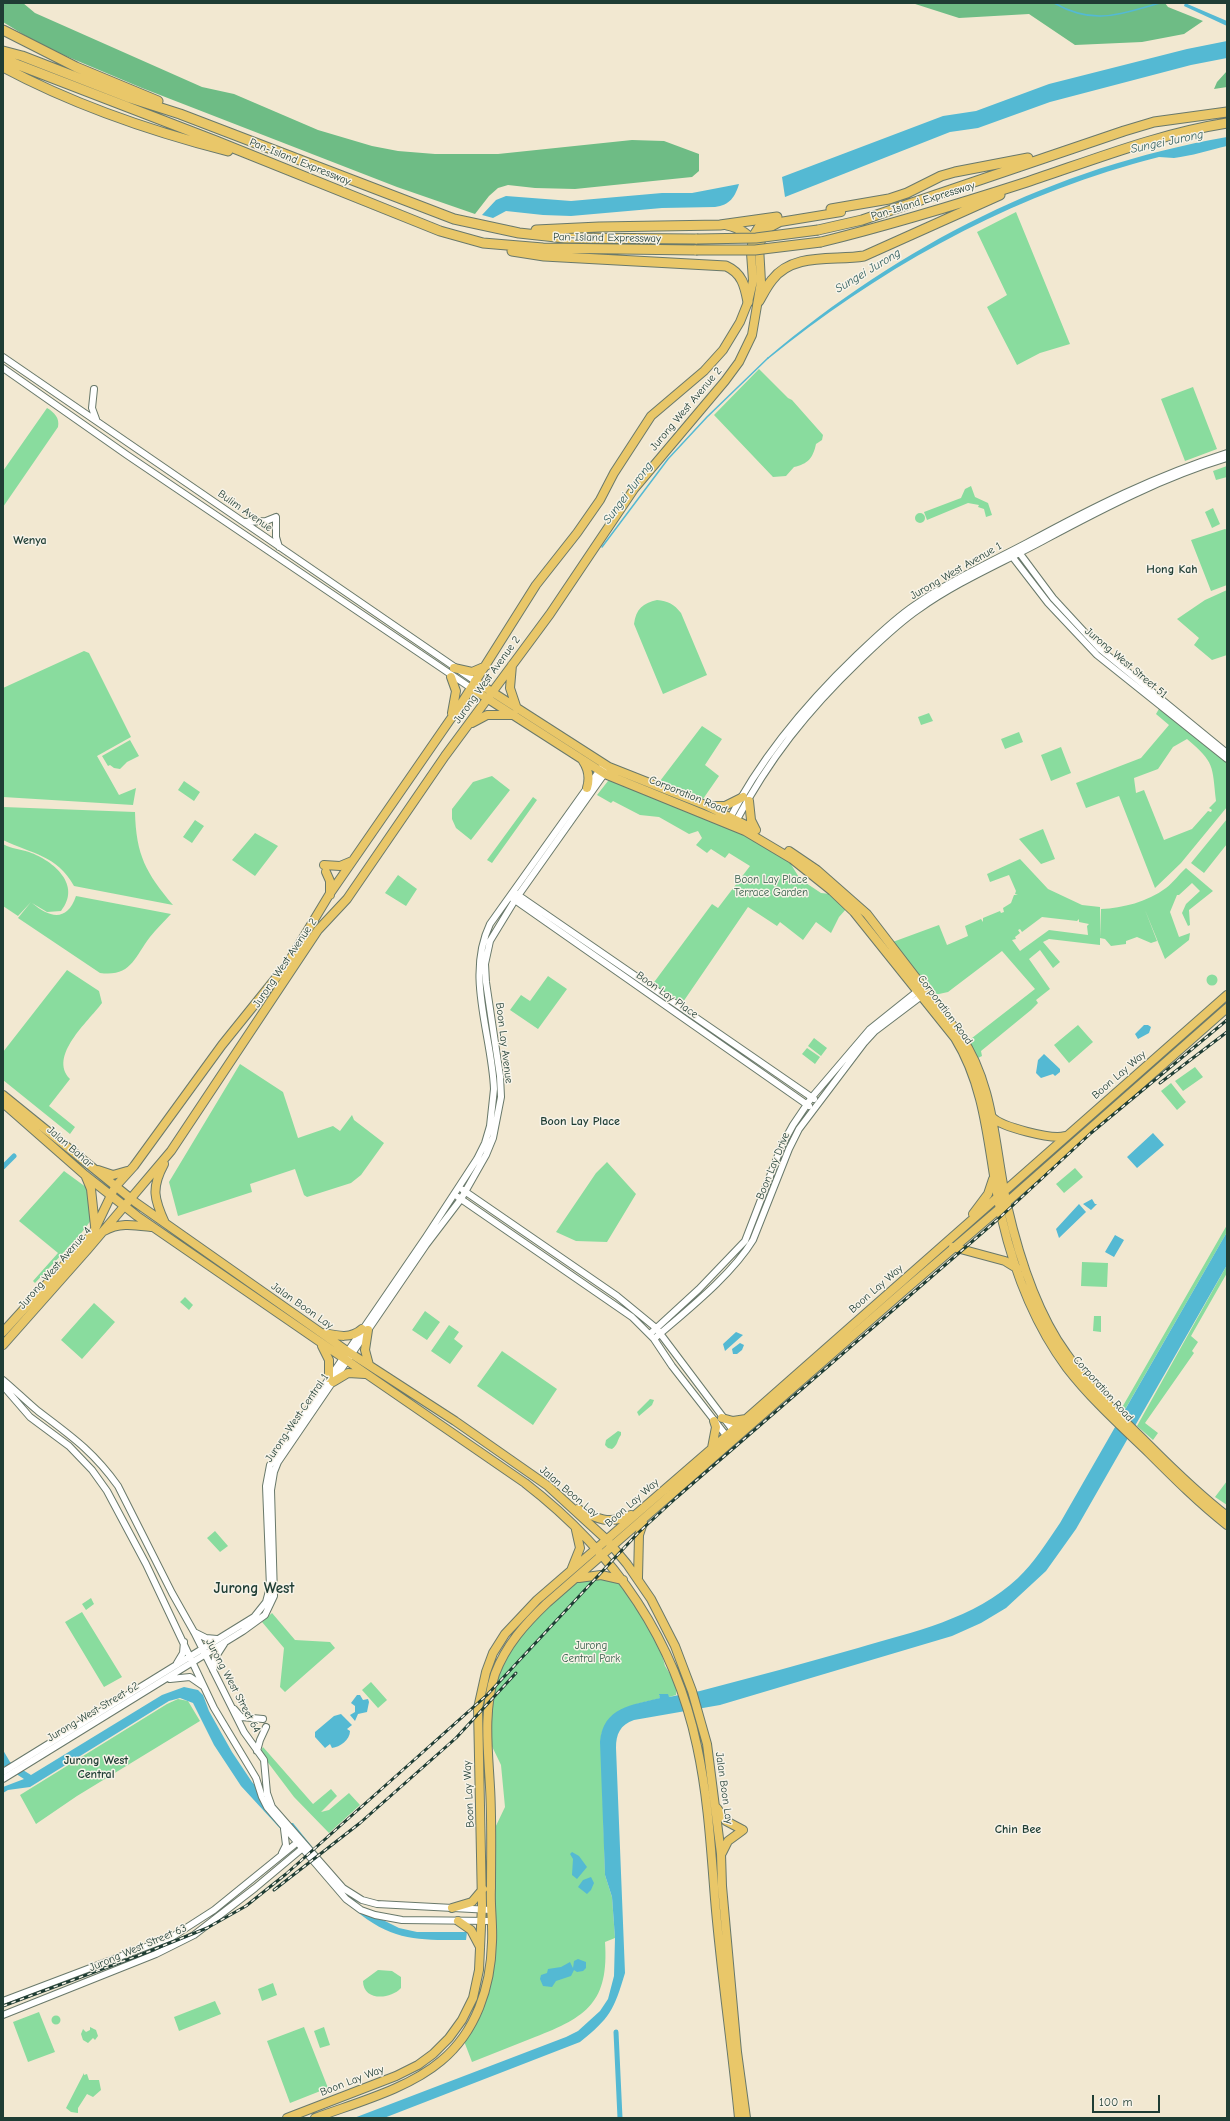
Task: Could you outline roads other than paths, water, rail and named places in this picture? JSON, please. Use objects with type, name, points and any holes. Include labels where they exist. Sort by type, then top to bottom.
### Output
[{"type":"highway","points":[[3,30],[48,54],[155,100],[180,114]]},
{"type":"highway","name":"Pan-Island Expressway","points":[[3,51],[22,56],[130,98],[180,114],[445,216],[519,234],[565,238],[756,238],[818,230],[862,220],[1051,155],[1154,122],[1227,112]]},
{"type":"highway","name":"Pan-Island Expressway","points":[[3,59],[20,64],[440,231],[483,243],[543,248],[755,250],[821,242],[866,231],[1026,182],[1173,133],[1227,123]]},
{"type":"highway","points":[[3,67],[47,90],[81,104],[205,145],[238,154],[249,155]]},
{"type":"highway","points":[[831,209],[889,199],[907,193],[941,176],[955,172],[1051,155]]},
{"type":"highway","points":[[759,301],[773,278],[784,269],[795,264],[809,260],[847,259],[864,256],[1026,182]]},
{"type":"highway","points":[[519,234],[529,231],[599,227],[720,224],[777,217]]},
{"type":"highway","points":[[720,224],[739,229],[759,246]]},
{"type":"highway","points":[[483,243],[507,250],[544,256],[726,266],[734,270],[742,279],[748,302]]},
{"type":"main road","name":"Jurong West Avenue 2","points":[[124,1206],[171,1151],[318,930],[347,899],[358,880],[489,695],[550,614],[634,489],[725,382],[739,362],[752,335],[759,301],[761,282],[759,246],[765,230],[774,224],[848,210],[855,205]]},
{"type":"main road","points":[[752,239],[760,225],[777,217],[831,209]]},
{"type":"main road","name":"Jurong West Avenue 2","points":[[115,1187],[134,1166],[222,1045],[288,963],[329,895],[486,666],[536,585],[577,534],[651,416],[704,372],[718,357],[737,329],[748,302],[753,281],[752,239]]},
{"type":"main road","points":[[466,728],[474,720],[487,715],[516,712],[510,688],[513,664]]},
{"type":"main road","points":[[454,668],[472,672],[486,666]]},
{"type":"main road","points":[[450,719],[456,699],[455,685],[451,677]]},
{"type":"main road","name":"Corporation Road","points":[[473,685],[604,769],[705,805],[767,842],[792,859],[832,891],[868,928],[922,991]]},
{"type":"main road","name":"Corporation Road","points":[[516,712],[583,760],[732,822],[756,830],[801,859],[845,894],[866,914],[978,1066],[992,1117],[1004,1191],[1003,1206],[1018,1270],[1035,1313],[1059,1356],[1083,1386],[1227,1525]]},
{"type":"main road","points":[[583,760],[587,767],[589,780],[586,788]]},
{"type":"main road","points":[[705,805],[725,806],[746,799],[751,820],[756,830]]},
{"type":"main road","points":[[329,895],[330,881],[325,869],[340,866],[353,861]]},
{"type":"main road","name":"Boon Lay Way","points":[[287,2118],[396,2076],[418,2065],[433,2054],[449,2038],[462,2020],[473,1998],[479,1970],[483,1889],[477,1740],[478,1708],[481,1690],[493,1653],[505,1634],[537,1600],[712,1448],[732,1437],[746,1419],[1227,994]]},
{"type":"main road","name":"Boon Lay Way","points":[[315,2118],[400,2085],[424,2074],[442,2061],[458,2044],[472,2025],[484,1998],[492,1942],[492,1832],[488,1708],[490,1692],[502,1657],[513,1639],[534,1615],[644,1520],[732,1437],[953,1247],[1003,1206],[1227,1008]]},
{"type":"main road","name":"Corporation Road","points":[[960,1040],[978,1091],[998,1197],[1011,1220],[1033,1291],[1052,1332],[1081,1374],[1116,1418]]},
{"type":"main road","name":"Jalan Bahar","points":[[3,1095],[115,1187]]},
{"type":"main road","name":"Jalan Bahar","points":[[3,1103],[85,1175],[124,1206]]},
{"type":"main road","points":[[992,1117],[1000,1123],[1054,1137],[1066,1136]]},
{"type":"main road","points":[[165,1223],[157,1204],[155,1183],[171,1151]]},
{"type":"main road","points":[[83,1161],[104,1173],[113,1175],[125,1172],[134,1166]]},
{"type":"main road","points":[[85,1175],[91,1189],[95,1226]]},
{"type":"main road","points":[[969,1221],[988,1194],[994,1176]]},
{"type":"main road","name":"Jalan Boon Lay","points":[[115,1187],[130,1199],[350,1352],[531,1474],[569,1505],[607,1540],[638,1578],[675,1646],[698,1710],[709,1756],[722,1854],[722,1886],[737,2052],[746,2118]]},
{"type":"main road","name":"Jurong West Avenue 4","points":[[3,1332],[93,1233],[95,1226],[115,1187]]},
{"type":"main road","points":[[1011,1220],[1011,1206],[1019,1192]]},
{"type":"main road","name":"Jalan Boon Lay","points":[[124,1206],[320,1344],[525,1483],[576,1527],[604,1555],[623,1580],[651,1623],[688,1711],[697,1746],[739,2118]]},
{"type":"main road","name":"Jurong West Avenue 4","points":[[3,1345],[124,1206]]},
{"type":"main road","points":[[100,1234],[111,1227],[123,1225],[156,1228]]},
{"type":"main road","points":[[953,1247],[1005,1261],[1018,1270]]},
{"type":"main road","points":[[320,1331],[345,1336],[357,1334],[365,1329]]},
{"type":"main road","points":[[365,1329],[365,1350],[369,1365]]},
{"type":"main road","points":[[320,1344],[329,1360],[331,1380],[348,1373],[366,1374]]},
{"type":"main road","points":[[712,1448],[718,1420],[746,1419]]},
{"type":"main road","name":"Corporation Road","points":[[1191,1489],[1227,1516]]},
{"type":"main road","points":[[569,1505],[598,1519],[604,1520],[623,1518],[639,1511]]},
{"type":"main road","points":[[638,1578],[639,1535],[644,1520]]},
{"type":"main road","points":[[570,1572],[580,1548],[576,1527]]},
{"type":"main road","points":[[576,1579],[590,1575],[623,1580]]},
{"type":"main road","points":[[705,1807],[710,1806],[715,1802],[726,1821],[743,1830],[728,1841],[722,1854]]},
{"type":"main road","points":[[452,1908],[472,1902],[483,1889]]},
{"type":"main road","points":[[458,1921],[471,1930],[480,1947]]},
{"type":"street","name":"Bulim Avenue","points":[[3,357],[454,668],[473,685]]},
{"type":"street","name":"Bulim Avenue","points":[[3,368],[451,677],[473,685]]},
{"type":"street","points":[[94,389],[92,408],[96,420]]},
{"type":"street","name":"Jurong West Avenue 1","points":[[1018,551],[1136,486],[1184,467],[1227,453]]},
{"type":"street","name":"Jurong West Avenue 1","points":[[732,822],[781,747],[834,685],[882,639],[929,602],[1011,554],[1133,495],[1179,475],[1227,458]]},
{"type":"street","points":[[244,522],[266,521],[276,516],[276,537],[279,547]]},
{"type":"street","name":"Jurong West Street 51","points":[[1018,551],[1053,598],[1100,649],[1227,753]]},
{"type":"street","name":"Jurong West Street 51","points":[[1011,554],[1048,603],[1097,655],[1227,759]]},
{"type":"street","name":"Boon Lay Avenue","points":[[365,1329],[461,1199],[486,1155],[493,1138],[500,1108],[500,1076],[486,982],[485,964],[490,941],[514,896],[586,788],[604,769]]},
{"type":"street","name":"Boon Lay Avenue","points":[[345,1360],[454,1194],[485,1143],[493,1107],[494,1076],[480,984],[480,952],[483,938],[490,924],[514,896],[604,769]]},
{"type":"street","name":"Boon Lay Place","points":[[514,896],[818,1102]]},
{"type":"street","name":"Boon Lay Place","points":[[514,896],[683,1018],[814,1108]]},
{"type":"street","name":"Boon Lay Drive","points":[[652,1336],[656,1328],[742,1244],[762,1199],[788,1133],[812,1097],[870,1029],[922,991]]},
{"type":"street","name":"Boon Lay Drive","points":[[652,1336],[660,1334],[746,1252],[753,1240],[789,1149],[799,1129],[818,1102],[876,1032],[922,991]]},
{"type":"street","points":[[683,1018],[688,1013]]},
{"type":"street","points":[[785,1088],[788,1082]]},
{"type":"street","points":[[772,1172],[776,1171],[780,1174]]},
{"type":"street","points":[[458,1187],[617,1296],[656,1328],[718,1420]]},
{"type":"street","points":[[454,1194],[632,1317],[652,1336],[732,1437]]},
{"type":"street","points":[[762,1199],[766,1202],[770,1200]]},
{"type":"street","points":[[678,1308],[683,1313]]},
{"type":"street","name":"Jurong West Central 1","points":[[190,1655],[201,1648],[222,1640],[256,1623],[265,1615],[272,1604],[275,1588],[271,1490],[274,1472],[278,1462],[302,1424],[345,1360]]},
{"type":"street","name":"Jurong West Street 64","points":[[3,1380],[36,1410],[85,1446],[106,1470],[124,1497],[244,1732],[264,1760],[267,1793],[272,1807],[346,1899],[361,1910],[375,1915],[402,1920],[491,1922]]},
{"type":"street","name":"Jurong West Street 64","points":[[3,1386],[16,1398],[30,1417],[69,1446],[92,1470],[116,1506],[184,1642],[222,1723],[253,1772],[267,1807],[284,1828],[299,1841]]},
{"type":"street","points":[[194,1632],[206,1638],[222,1640],[213,1670]]},
{"type":"street","name":"Jurong West Central 1","points":[[193,1662],[205,1656],[222,1640]]},
{"type":"street","points":[[174,1666],[182,1653],[184,1642]]},
{"type":"street","name":"Jurong West Street 62","points":[[3,1772],[190,1655]]},
{"type":"street","name":"Jurong West Street 62","points":[[3,1779],[193,1662]]},
{"type":"street","points":[[164,1680],[190,1677],[197,1680],[206,1688]]},
{"type":"street","points":[[230,1705],[242,1717],[263,1719]]},
{"type":"street","points":[[257,1751],[266,1727]]},
{"type":"street","points":[[278,1859],[286,1845],[284,1828]]},
{"type":"street","name":"Jurong West Street 63","points":[[3,2001],[172,1937],[214,1910],[299,1841]]},
{"type":"street","name":"Jurong West Street 64","points":[[304,1847],[343,1888],[362,1900],[377,1904],[491,1910]]},
{"type":"street","name":"Jurong West Street 63","points":[[3,2015],[156,1954],[194,1935],[255,1888],[304,1847]]},
{"type":"water","points":[[1185,3],[1227,21],[1227,26],[1184,6]]},
{"type":"water","points":[[1227,41],[1227,58],[1191,65],[1050,102],[978,128],[950,132],[785,197],[782,177],[943,116],[976,111],[1049,84],[1187,49]]},
{"type":"water","name":"Sungei Jurong","points":[[1227,137],[1227,146],[1187,156],[1174,158],[1159,157],[1133,164],[1034,198],[987,219],[940,243],[895,269],[851,297],[768,359],[767,358],[819,317],[872,280],[926,246],[982,216],[1040,190],[1100,169],[1162,151]]},
{"type":"water","points":[[739,184],[736,193],[731,200],[725,204],[715,207],[662,208],[571,216],[506,211],[493,218],[482,215],[496,200],[506,196],[571,201],[662,193],[692,193]]},
{"type":"water","points":[[1144,1025],[1151,1027],[1149,1033],[1138,1039],[1135,1034]]},
{"type":"water","points":[[1044,1054],[1060,1069],[1060,1072],[1055,1076],[1053,1074],[1041,1078],[1036,1073],[1038,1060]]},
{"type":"water","points":[[1153,1133],[1164,1145],[1137,1168],[1127,1157]]},
{"type":"water","points":[[1092,1199],[1095,1204],[1097,1204],[1091,1210],[1083,1204]]},
{"type":"water","points":[[1079,1204],[1086,1212],[1059,1238],[1056,1229]]},
{"type":"water","points":[[1227,1232],[1227,1265],[1076,1529],[1046,1571],[1006,1608],[981,1623],[952,1636],[720,1705],[634,1720],[622,1727],[618,1734],[616,1748],[625,1973],[618,1996],[605,2019],[580,2042],[384,2118],[354,2118],[566,2037],[578,2031],[600,2011],[608,1999],[614,1976],[615,1938],[612,1897],[605,1875],[600,1742],[602,1730],[607,1721],[613,1715],[630,1706],[660,1698],[659,1694],[668,1694],[669,1697],[700,1691],[921,1630],[963,1614],[1001,1592],[1018,1578],[1029,1566],[1060,1523]]},
{"type":"water","points":[[1115,1235],[1124,1240],[1114,1257],[1105,1252]]},
{"type":"water","points":[[736,1332],[743,1335],[725,1351],[723,1344]]},
{"type":"water","points":[[740,1343],[744,1345],[742,1350],[737,1354],[733,1354],[732,1349]]},
{"type":"water","points":[[184,1687],[198,1690],[203,1695],[209,1711],[232,1752],[252,1782],[288,1823],[293,1823],[360,1906],[371,1914],[399,1928],[417,1932],[467,1932],[466,1940],[421,1939],[395,1934],[382,1928],[355,1910],[241,1786],[214,1745],[193,1703],[180,1698],[169,1701],[30,1787],[8,1790],[3,1793],[3,1787],[24,1779],[4,1766],[3,1750],[10,1762],[31,1775],[162,1695]]},
{"type":"water","points":[[357,1695],[360,1695],[363,1700],[368,1699],[369,1702],[367,1712],[358,1714],[355,1721],[350,1715],[355,1712],[355,1706],[351,1703]]},
{"type":"water","points":[[341,1714],[352,1725],[347,1729],[350,1731],[350,1734],[344,1742],[338,1746],[332,1748],[330,1744],[325,1748],[315,1737],[315,1732],[334,1716]]},
{"type":"water","points":[[572,1852],[579,1856],[587,1867],[577,1879],[572,1875],[573,1859],[570,1854]]},
{"type":"water","points":[[591,1877],[594,1883],[591,1890],[587,1894],[578,1887],[583,1880]]},
{"type":"water","points":[[578,1959],[586,1962],[586,1968],[583,1971],[577,1972],[574,1970],[571,1976],[556,1981],[552,1987],[543,1986],[540,1979],[541,1975],[547,1973],[548,1969],[561,1967],[570,1962],[573,1968],[574,1961]]},
{"type":"waterway","points":[[1054,3],[1069,10],[1095,16],[1119,14],[1160,3]]},
{"type":"waterway","name":"Sungei Jurong","points":[[602,547],[668,459],[707,417],[768,358]]},
{"type":"waterway","points":[[3,1167],[14,1156]]},
{"type":"waterway","points":[[616,2032],[620,2118]]},
{"type":"railway","points":[[3,2006],[140,1955],[207,1928],[246,1906],[286,1874],[487,1695],[638,1533],[676,1498],[997,1220],[1091,1133],[1227,1020]]},
{"type":"railway","points":[[1160,1083],[1227,1032]]},
{"type":"railway","points":[[274,1890],[360,1823],[456,1738],[516,1673]]},
{"type":"district","name":"Wenya","points":[[30,541]]},
{"type":"district","name":"Hong Kah","points":[[1172,570]]},
{"type":"district","name":"Boon Lay Place","points":[[580,1122]]},
{"type":"district","name":"Jurong West","points":[[254,1589]]},
{"type":"district","name":"Jurong West Central","points":[[96,1768]]},
{"type":"district","name":"Chin Bee","points":[[1018,1830]]},
{"type":"park label","name":"Boon Lay Place Terrace Garden","points":[[771,886]]},
{"type":"park label","name":"Jurong Central Park","points":[[591,1652]]}]
